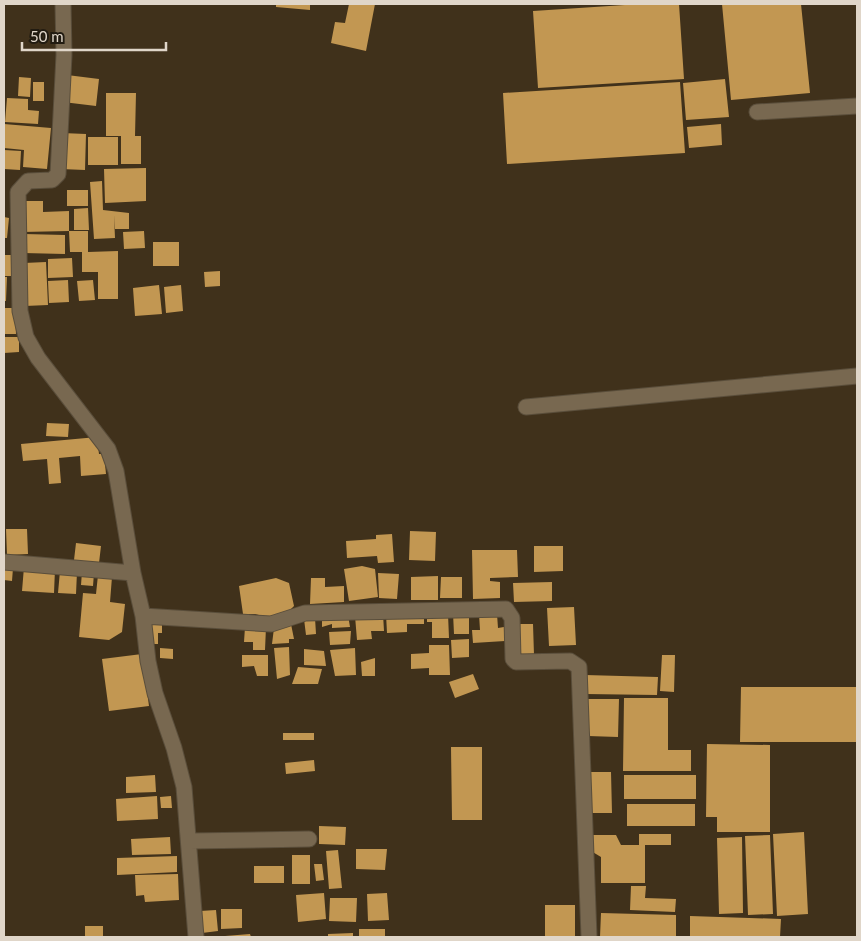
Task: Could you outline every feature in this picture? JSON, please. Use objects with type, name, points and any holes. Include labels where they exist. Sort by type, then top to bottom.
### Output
[{"type":"street","points":[[63,4],[64,55],[58,174],[52,180],[28,181],[18,192],[20,311],[26,337],[38,358],[108,449],[116,471],[133,573],[143,616],[148,661],[155,693],[174,748],[184,787],[190,841],[196,937]]},
{"type":"street","points":[[757,112],[857,106]]},
{"type":"street","points":[[526,408],[857,376]]},
{"type":"street","points":[[4,562],[133,573]]},
{"type":"street","points":[[143,616],[271,624],[305,613],[499,607],[506,609],[512,618],[513,659],[516,662],[570,660],[579,667],[589,937]]},
{"type":"street","points":[[190,841],[309,839]]},
{"type":"building","points":[[276,4],[310,4],[310,10],[276,7]]},
{"type":"building","points":[[349,4],[375,4],[366,51],[331,43],[335,22],[345,23]]},
{"type":"building","points":[[640,4],[679,4],[684,79],[538,88],[533,11]]},
{"type":"building","points":[[722,4],[801,4],[810,93],[731,100]]},
{"type":"building","points":[[67,75],[99,79],[96,106],[63,102]]},
{"type":"building","points":[[19,77],[31,78],[30,97],[18,96]]},
{"type":"building","points":[[725,79],[729,117],[686,120],[683,83]]},
{"type":"building","points":[[33,82],[44,82],[44,101],[33,101]]},
{"type":"building","points":[[680,82],[685,153],[507,164],[503,93]]},
{"type":"building","points":[[106,93],[136,93],[135,136],[141,136],[141,164],[121,164],[121,136],[106,136]]},
{"type":"building","points":[[7,98],[28,99],[28,110],[39,111],[38,124],[5,122]]},
{"type":"building","points":[[4,124],[51,128],[47,169],[23,167],[24,150],[4,148]]},
{"type":"building","points":[[721,124],[722,145],[689,148],[687,127]]},
{"type":"building","points":[[62,133],[86,134],[85,170],[61,169]]},
{"type":"building","points":[[88,137],[118,137],[118,165],[88,165]]},
{"type":"building","points":[[4,150],[21,151],[20,170],[4,169]]},
{"type":"building","points":[[146,168],[146,201],[105,203],[104,169]]},
{"type":"building","points":[[102,181],[103,210],[129,213],[129,229],[115,229],[114,215],[115,238],[94,239],[90,182]]},
{"type":"building","points":[[67,190],[88,190],[88,206],[67,206]]},
{"type":"building","points":[[26,201],[43,201],[43,212],[69,211],[69,231],[22,232],[22,212],[26,212]]},
{"type":"building","points":[[88,208],[89,230],[74,230],[74,209]]},
{"type":"building","points":[[4,217],[9,218],[7,238],[4,238]]},
{"type":"building","points":[[69,231],[88,231],[88,252],[118,251],[118,299],[98,299],[98,272],[82,272],[82,252],[70,252]]},
{"type":"building","points":[[144,231],[145,248],[124,249],[123,232]]},
{"type":"building","points":[[24,234],[65,235],[65,254],[23,253]]},
{"type":"building","points":[[153,242],[179,242],[179,266],[153,266]]},
{"type":"building","points":[[4,255],[12,255],[11,276],[4,276]]},
{"type":"building","points":[[72,258],[73,277],[48,278],[48,259]]},
{"type":"building","points":[[46,262],[48,305],[25,306],[24,263]]},
{"type":"building","points":[[220,271],[220,286],[205,287],[204,272]]},
{"type":"building","points":[[4,277],[7,277],[6,301],[4,301]]},
{"type":"building","points":[[68,280],[69,302],[49,303],[48,281]]},
{"type":"building","points":[[93,280],[95,300],[79,301],[77,281]]},
{"type":"building","points":[[159,285],[162,314],[135,316],[133,288]]},
{"type":"building","points":[[181,285],[183,311],[166,313],[164,287]]},
{"type":"building","points":[[4,308],[15,308],[16,334],[4,334]]},
{"type":"building","points":[[4,337],[19,337],[19,352],[4,353]]},
{"type":"building","points":[[47,423],[69,424],[68,437],[46,436]]},
{"type":"building","points":[[97,437],[99,454],[104,454],[106,474],[81,476],[80,456],[59,458],[61,483],[49,484],[47,459],[23,461],[21,444]]},
{"type":"building","points":[[6,529],[27,529],[28,554],[7,555]]},
{"type":"building","points":[[410,531],[436,532],[435,561],[409,560]]},
{"type":"building","points":[[392,534],[394,562],[378,563],[377,556],[347,558],[346,541],[376,539],[376,535]]},
{"type":"building","points":[[76,543],[101,546],[99,563],[74,560]]},
{"type":"building","points":[[534,546],[563,546],[563,571],[534,572]]},
{"type":"building","points":[[472,550],[517,550],[518,577],[490,578],[490,581],[500,582],[500,598],[473,599]]},
{"type":"building","points":[[362,566],[375,569],[378,597],[349,601],[344,569]]},
{"type":"building","points":[[4,567],[13,568],[12,581],[4,580]]},
{"type":"building","points":[[24,567],[55,569],[54,593],[22,591]]},
{"type":"building","points":[[60,571],[77,572],[76,594],[58,593]]},
{"type":"building","points":[[82,572],[94,573],[93,586],[81,585]]},
{"type":"building","points":[[378,573],[399,574],[397,599],[379,598]]},
{"type":"building","points":[[98,575],[112,577],[110,602],[125,604],[122,632],[109,640],[79,637],[83,593],[96,594]]},
{"type":"building","points":[[438,576],[438,600],[411,600],[411,577]]},
{"type":"building","points":[[441,577],[462,577],[462,598],[440,598]]},
{"type":"building","points":[[276,578],[289,583],[294,606],[286,614],[271,618],[255,614],[243,614],[239,586]]},
{"type":"building","points":[[311,578],[325,578],[325,587],[344,586],[344,602],[310,604]]},
{"type":"building","points":[[552,582],[552,601],[514,602],[513,583]]},
{"type":"building","points":[[574,607],[576,645],[549,646],[547,608]]},
{"type":"building","points":[[424,612],[424,624],[407,624],[407,632],[387,633],[386,614]]},
{"type":"building","points":[[469,612],[469,634],[454,634],[453,613]]},
{"type":"building","points":[[383,614],[384,631],[371,631],[372,639],[357,640],[355,616]]},
{"type":"building","points":[[427,614],[448,614],[449,638],[432,638],[432,622],[427,622]]},
{"type":"building","points":[[479,614],[497,614],[498,628],[504,627],[505,641],[473,643],[472,630],[480,630]]},
{"type":"building","points":[[348,615],[350,627],[332,628],[332,624],[322,627],[322,617]]},
{"type":"building","points":[[315,618],[316,634],[306,635],[304,619]]},
{"type":"building","points":[[148,623],[162,623],[162,633],[158,633],[158,644],[148,644]]},
{"type":"building","points":[[291,624],[294,639],[289,639],[289,643],[272,644],[274,628]]},
{"type":"building","points":[[514,624],[533,624],[534,655],[515,656]]},
{"type":"building","points":[[245,627],[266,627],[265,650],[253,650],[253,642],[244,642]]},
{"type":"building","points":[[351,631],[350,644],[330,645],[329,632]]},
{"type":"building","points":[[469,639],[469,657],[452,658],[451,640]]},
{"type":"building","points":[[429,645],[449,645],[450,675],[429,675],[429,668],[411,669],[411,654],[429,653]]},
{"type":"building","points":[[289,647],[290,675],[277,679],[274,648]]},
{"type":"building","points":[[160,648],[173,649],[173,659],[160,658]]},
{"type":"building","points":[[355,648],[356,675],[335,676],[330,650]]},
{"type":"building","points":[[304,649],[324,651],[326,666],[304,665]]},
{"type":"building","points":[[142,654],[149,706],[109,711],[102,659]]},
{"type":"building","points":[[242,655],[268,655],[268,676],[257,676],[254,666],[242,667]]},
{"type":"building","points":[[662,655],[675,655],[674,692],[660,691]]},
{"type":"building","points":[[375,658],[375,676],[362,676],[361,662]]},
{"type":"building","points":[[298,667],[322,669],[318,684],[292,684]]},
{"type":"building","points":[[473,674],[479,689],[455,698],[449,682]]},
{"type":"building","points":[[585,675],[658,677],[657,695],[585,694]]},
{"type":"building","points":[[741,687],[857,687],[857,742],[740,742]]},
{"type":"building","points":[[624,698],[668,698],[668,750],[691,750],[691,771],[623,771]]},
{"type":"building","points":[[588,699],[619,699],[618,737],[588,736]]},
{"type":"building","points":[[283,733],[314,733],[314,740],[283,740]]},
{"type":"building","points":[[707,744],[770,745],[770,832],[717,832],[717,817],[706,817]]},
{"type":"building","points":[[451,747],[482,747],[482,820],[452,820]]},
{"type":"building","points":[[314,760],[315,771],[286,774],[285,763]]},
{"type":"building","points":[[590,772],[611,772],[612,813],[591,813]]},
{"type":"building","points":[[155,775],[156,792],[126,793],[126,777]]},
{"type":"building","points":[[624,775],[696,775],[696,799],[624,799]]},
{"type":"building","points":[[157,796],[158,819],[117,821],[116,799]]},
{"type":"building","points":[[171,796],[172,808],[161,808],[160,797]]},
{"type":"building","points":[[627,804],[695,804],[695,826],[627,826]]},
{"type":"building","points":[[319,826],[346,827],[345,845],[319,844]]},
{"type":"building","points":[[804,832],[808,914],[777,916],[773,834]]},
{"type":"building","points":[[639,834],[671,834],[671,845],[645,845],[645,883],[601,883],[601,857],[591,851],[591,835],[616,835],[621,845],[639,845]]},
{"type":"building","points":[[770,835],[773,914],[748,915],[745,836]]},
{"type":"building","points":[[170,837],[171,854],[132,855],[131,839]]},
{"type":"building","points":[[742,837],[743,913],[719,914],[717,838]]},
{"type":"building","points":[[356,849],[387,849],[385,870],[356,869]]},
{"type":"building","points":[[338,850],[342,888],[329,889],[326,851]]},
{"type":"building","points":[[292,855],[310,855],[310,884],[292,884]]},
{"type":"building","points":[[177,856],[177,872],[117,875],[117,858]]},
{"type":"building","points":[[314,864],[322,864],[324,880],[316,881]]},
{"type":"building","points":[[254,866],[284,866],[284,883],[254,883]]},
{"type":"building","points":[[178,874],[179,900],[145,902],[144,895],[136,896],[135,875]]},
{"type":"building","points":[[631,886],[646,886],[645,898],[676,899],[675,912],[630,910]]},
{"type":"building","points":[[324,893],[326,919],[298,922],[296,895]]},
{"type":"building","points":[[387,893],[389,920],[368,921],[367,894]]},
{"type":"building","points":[[330,898],[357,898],[356,922],[329,921]]},
{"type":"building","points":[[545,905],[575,905],[575,937],[545,937]]},
{"type":"building","points":[[221,909],[242,909],[242,928],[221,929]]},
{"type":"building","points":[[216,910],[218,931],[202,933],[200,911]]},
{"type":"building","points":[[601,913],[676,915],[676,937],[600,937]]},
{"type":"building","points":[[690,916],[781,919],[780,937],[690,937]]},
{"type":"building","points":[[85,926],[103,926],[103,937],[85,937]]},
{"type":"building","points":[[359,929],[385,929],[385,937],[359,937]]},
{"type":"building","points":[[353,933],[353,937],[328,937],[328,934]]},
{"type":"building","points":[[250,934],[251,937],[225,937],[225,936]]}]
